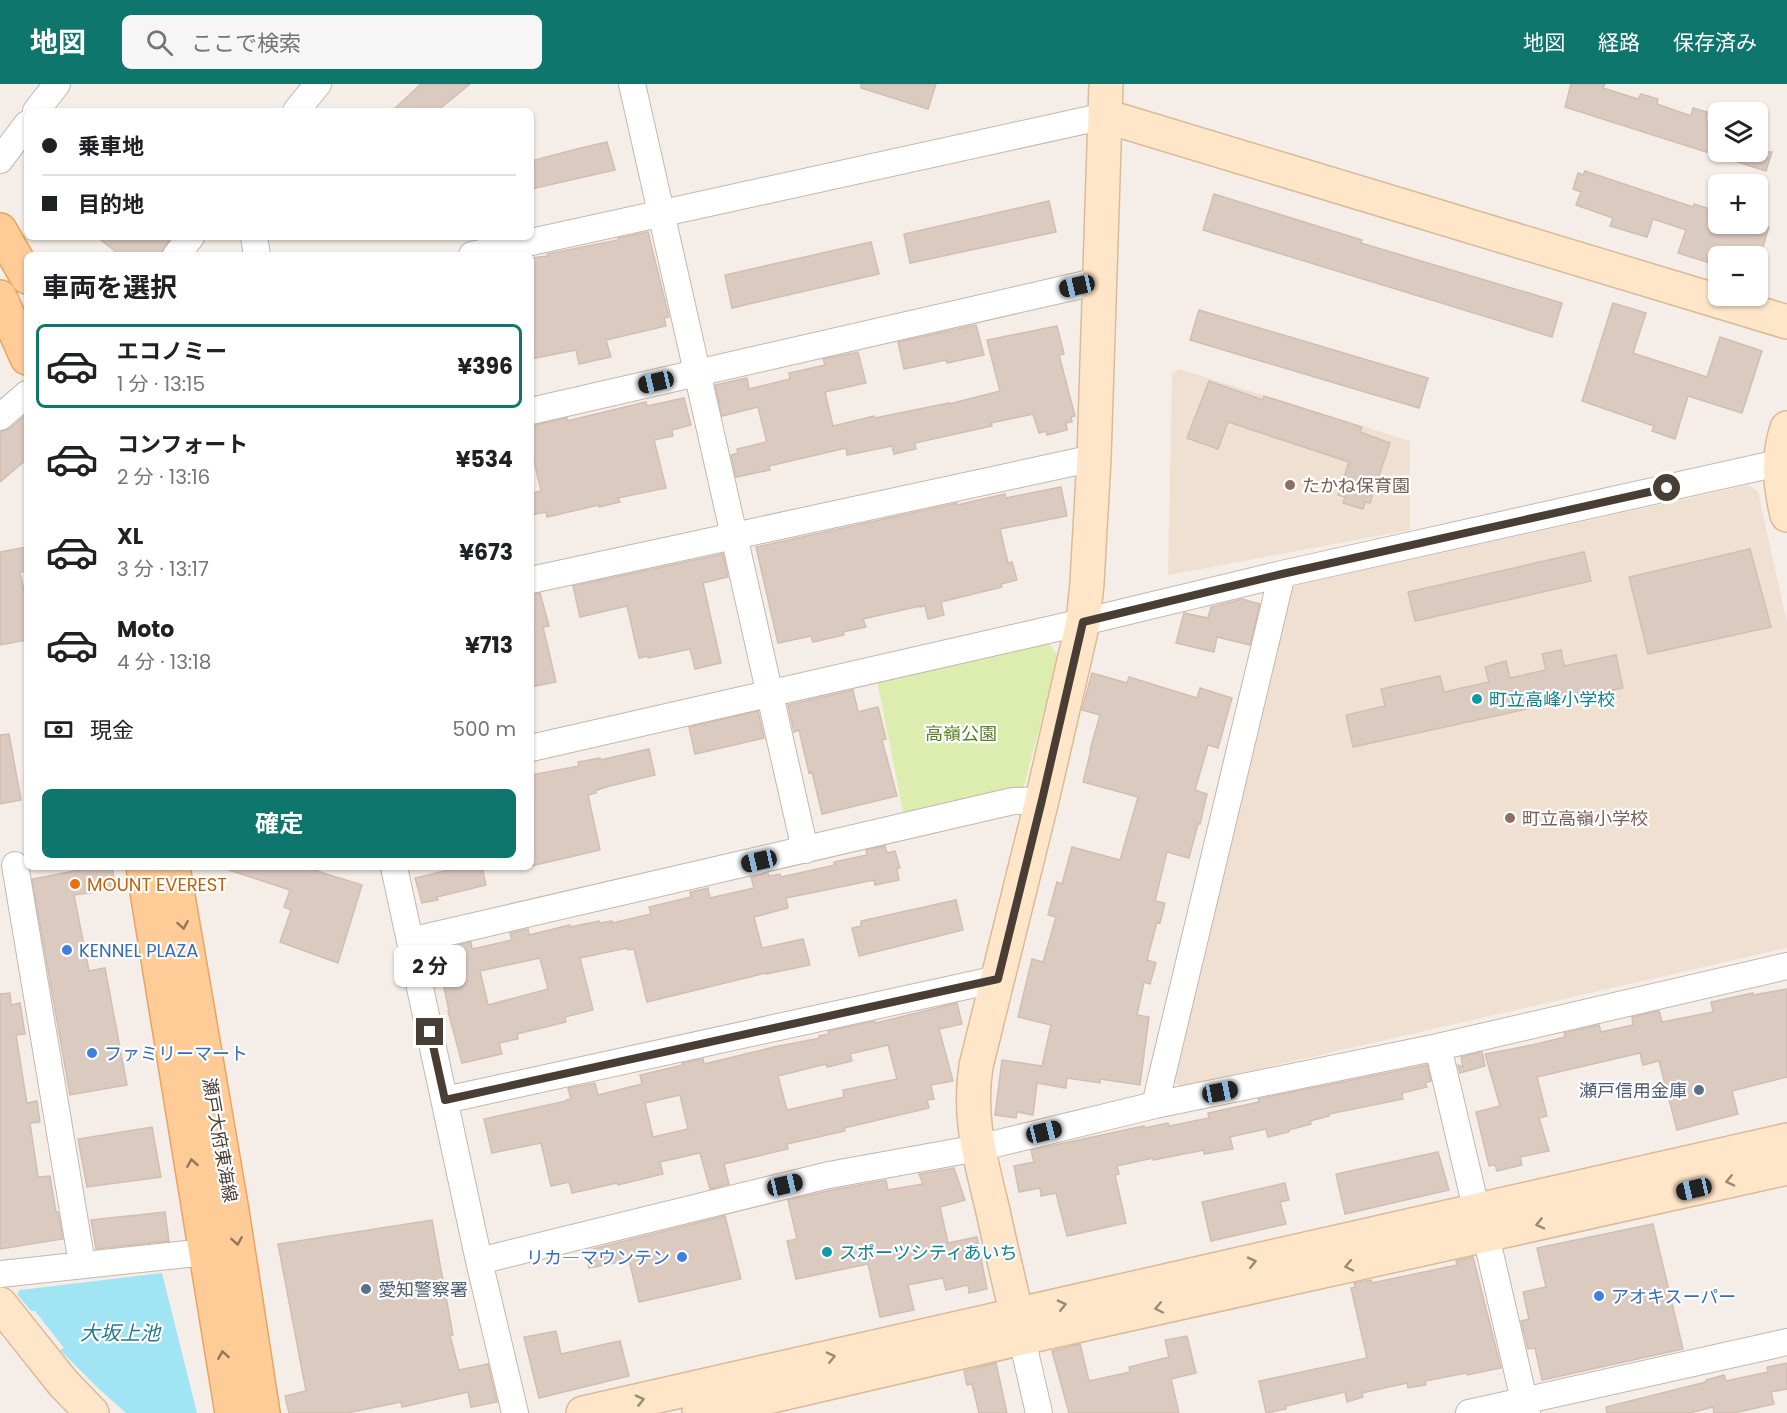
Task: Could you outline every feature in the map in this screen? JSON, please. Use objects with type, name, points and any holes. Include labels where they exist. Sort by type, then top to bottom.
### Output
[{"type":"main road","points":[[0,230],[24,272]]},
{"type":"main road","points":[[0,297],[24,351]]},
{"type":"main road","name":"瀬戸大府東海線","points":[[142,870],[232,1413]]},
{"type":"main road","name":"瀬戸大府東海線","points":[[174,870],[232,1210],[263,1413]]},
{"type":"street","points":[[38,108],[57,84]]},
{"type":"street","points":[[298,108],[318,84]]},
{"type":"street","points":[[632,84],[805,850]]},
{"type":"street","points":[[1039,1413],[978,1148],[973,1109],[973,1086],[1083,622],[1094,458],[1106,100]]},
{"type":"street","points":[[485,252],[660,213],[1106,100],[1787,321]]},
{"type":"street","points":[[0,160],[24,128]]},
{"type":"street","points":[[178,252],[188,240]]},
{"type":"street","points":[[534,410],[1099,281]]},
{"type":"street","points":[[0,417],[24,397]]},
{"type":"street","points":[[1787,428],[1782,444],[1781,485],[1787,515]]},
{"type":"street","points":[[534,579],[1094,458]]},
{"type":"street","points":[[534,747],[1083,622],[1282,574],[1783,462]]},
{"type":"street","points":[[1155,1105],[1282,574]]},
{"type":"street","points":[[410,941],[1013,801],[1042,800]]},
{"type":"street","points":[[14,865],[82,1264]]},
{"type":"street","points":[[395,870],[479,1261],[515,1413]]},
{"type":"street","points":[[479,1261],[829,1175],[978,1148],[1155,1105],[1438,1047],[1787,966]]},
{"type":"street","points":[[445,1100],[998,979]]},
{"type":"street","points":[[1438,1047],[1526,1407]]},
{"type":"street","points":[[1482,1224],[1787,1140]]},
{"type":"street","points":[[583,1413],[1019,1326],[1482,1224],[1787,1168]]},
{"type":"street","points":[[0,1274],[206,1252]]},
{"type":"street","points":[[0,1304],[63,1383],[92,1413]]},
{"type":"street","points":[[699,1413],[1019,1326]]},
{"type":"street","points":[[1469,1413],[1526,1407],[1787,1342]]},
{"type":"shaded area","name":"たかね保育園","points":[[1179,369],[1410,441],[1410,530],[1168,575],[1172,373]]},
{"type":"shaded area","name":"町立高嶺小学校","points":[[1749,485],[1758,492],[1787,623],[1787,948],[1180,1087],[1170,1078],[1289,591],[1296,585]]},
{"type":"green space","name":"高嶺公園","points":[[1048,642],[1058,657],[1023,790],[904,816],[877,681]]},
{"type":"water","name":"大坂上池","points":[[162,1273],[197,1413],[126,1413],[60,1350],[64,1348],[35,1311],[31,1311],[17,1294],[20,1290]]},
{"type":"building","points":[[421,84],[470,84],[441,108],[395,108]]},
{"type":"building","points":[[861,84],[936,84],[928,109],[861,88]]},
{"type":"building","points":[[1571,84],[1605,84],[1603,88],[1638,99],[1641,94],[1658,99],[1657,104],[1691,116],[1693,108],[1707,112],[1708,153],[1565,107]]},
{"type":"building","points":[[607,142],[615,170],[534,188],[534,160]]},
{"type":"building","points":[[1768,152],[1772,152],[1766,171],[1738,162],[1768,162]]},
{"type":"building","points":[[1585,171],[1693,207],[1694,204],[1708,208],[1708,234],[1767,234],[1763,246],[1708,246],[1708,263],[1678,253],[1686,230],[1653,219],[1647,237],[1610,226],[1613,218],[1576,205],[1581,192],[1573,189],[1578,173],[1583,175]]},
{"type":"building","points":[[1214,194],[1362,240],[1361,243],[1562,303],[1552,337],[1203,230]]},
{"type":"building","points":[[1049,201],[1056,232],[910,263],[904,234]]},
{"type":"building","points":[[648,232],[669,317],[664,318],[666,326],[606,340],[611,357],[579,364],[576,350],[534,358],[534,258],[618,240],[618,238]]},
{"type":"building","points":[[101,240],[169,240],[162,252],[116,252]]},
{"type":"building","points":[[871,242],[879,274],[732,308],[725,275]]},
{"type":"building","points":[[1613,303],[1646,313],[1633,353],[1707,377],[1720,337],[1762,351],[1742,413],[1688,396],[1675,439],[1652,431],[1654,426],[1582,401]]},
{"type":"building","points":[[1199,310],[1428,378],[1419,408],[1190,340]]},
{"type":"building","points":[[976,325],[984,355],[904,369],[898,342]]},
{"type":"building","points":[[1057,326],[1064,354],[1059,355],[1075,416],[1071,417],[1072,422],[1066,423],[1067,430],[1047,435],[1046,431],[1039,433],[1033,414],[991,423],[992,426],[915,443],[916,449],[894,454],[892,446],[847,455],[846,448],[769,466],[770,470],[736,477],[731,455],[738,453],[737,449],[766,442],[766,439],[758,407],[722,416],[715,385],[747,378],[749,389],[790,379],[789,373],[825,365],[823,359],[858,352],[866,383],[825,392],[833,426],[874,416],[875,418],[949,404],[1000,391],[987,340]]},
{"type":"building","points":[[1209,381],[1263,400],[1264,396],[1362,427],[1360,432],[1390,443],[1370,503],[1365,502],[1363,509],[1343,503],[1345,497],[1338,495],[1349,462],[1228,422],[1218,449],[1187,438]]},
{"type":"building","points":[[684,398],[691,425],[672,430],[673,436],[654,440],[666,488],[618,498],[620,502],[599,507],[599,505],[547,517],[546,512],[534,514],[534,492],[541,491],[534,460],[534,425],[567,418],[567,421],[646,402],[647,406]]},
{"type":"building","points":[[24,416],[24,462],[0,482],[0,432],[9,429]]},
{"type":"building","points":[[1061,487],[1067,516],[1000,529],[1008,563],[1012,562],[1017,580],[1001,584],[1002,587],[941,602],[944,615],[928,619],[925,606],[920,606],[863,619],[866,627],[843,632],[844,635],[813,642],[811,636],[778,643],[756,547],[957,503],[957,505],[1005,494],[1006,498]]},
{"type":"building","points":[[24,548],[24,571],[20,572],[24,591],[24,641],[0,645],[0,552]]},
{"type":"building","points":[[1750,549],[1771,627],[1648,654],[1629,577]]},
{"type":"building","points":[[1584,552],[1591,581],[1415,621],[1408,592]]},
{"type":"building","points":[[723,554],[728,577],[703,583],[721,663],[695,669],[690,649],[639,658],[627,606],[580,617],[573,586]]},
{"type":"building","points":[[540,593],[549,626],[543,627],[556,682],[534,686],[534,594]]},
{"type":"building","points":[[1242,599],[1260,604],[1250,645],[1217,637],[1214,652],[1176,643],[1184,613],[1208,618],[1211,607]]},
{"type":"building","name":"町立高峰小学校","points":[[1561,650],[1564,666],[1616,655],[1623,688],[1353,747],[1346,715],[1385,706],[1381,689],[1440,676],[1444,692],[1489,682],[1485,667],[1506,661],[1510,678],[1546,670],[1542,654]]},
{"type":"building","points":[[1092,673],[1127,683],[1129,677],[1197,698],[1200,688],[1232,698],[1218,748],[1208,745],[1195,790],[1207,794],[1189,858],[1167,852],[1155,901],[1165,903],[1160,923],[1157,922],[1147,960],[1156,963],[1150,984],[1144,982],[1137,1015],[1149,1017],[1140,1085],[1100,1079],[1100,1083],[1067,1078],[1066,1088],[1037,1083],[1033,1115],[1017,1112],[1016,1118],[995,1115],[1002,1060],[1042,1066],[1051,1025],[1018,1017],[1032,959],[1043,962],[1056,917],[1048,915],[1057,882],[1062,884],[1072,847],[1120,860],[1138,797],[1083,782],[1100,715],[1082,710]]},
{"type":"building","points":[[853,690],[858,712],[878,707],[886,739],[882,740],[897,796],[822,814],[799,730],[794,732],[788,705]]},
{"type":"building","points":[[758,711],[764,738],[695,754],[689,727]]},
{"type":"building","points":[[9,734],[21,800],[0,804],[0,735]]},
{"type":"building","points":[[649,749],[655,775],[606,787],[588,795],[600,850],[534,865],[534,774],[579,766],[578,762],[600,758],[600,760]]},
{"type":"building","points":[[885,846],[887,853],[895,851],[900,868],[897,868],[899,880],[875,885],[874,880],[786,898],[788,908],[754,917],[762,948],[803,939],[810,965],[766,973],[647,1002],[634,949],[628,950],[627,948],[580,958],[593,1010],[565,1017],[566,1022],[517,1034],[518,1039],[499,1043],[502,1054],[462,1063],[448,1011],[436,950],[471,942],[472,949],[512,940],[510,933],[528,929],[529,935],[570,925],[570,927],[599,921],[600,923],[612,921],[612,923],[651,914],[649,907],[691,897],[690,892],[708,888],[710,898],[754,888],[751,877],[768,873],[769,876],[780,874],[781,877],[835,865],[834,862],[867,855],[866,850]],"holes":[[[540,958],[548,989],[488,1005],[480,971]]]},
{"type":"building","points":[[79,870],[113,870],[116,889],[74,895],[89,971],[105,968],[127,1085],[70,1095],[32,879]]},
{"type":"building","points":[[229,870],[314,870],[362,885],[338,963],[280,942],[291,910],[284,907],[290,890]]},
{"type":"building","points":[[449,870],[483,870],[486,885],[422,903],[415,878]]},
{"type":"building","points":[[956,900],[963,930],[859,956],[852,928],[861,926],[861,921]]},
{"type":"building","points":[[1787,989],[1787,1077],[1732,1091],[1738,1114],[1677,1130],[1659,1061],[1643,1065],[1640,1053],[1537,1077],[1547,1116],[1539,1118],[1549,1151],[1520,1157],[1522,1165],[1497,1171],[1495,1165],[1489,1166],[1476,1112],[1500,1106],[1485,1054],[1565,1037],[1564,1033],[1599,1025],[1601,1032],[1633,1025],[1632,1017],[1659,1011],[1662,1022],[1713,1012],[1711,1002]]},
{"type":"building","points":[[10,993],[11,1005],[20,1003],[25,1034],[16,1035],[27,1103],[37,1101],[40,1122],[30,1123],[38,1177],[50,1176],[63,1239],[0,1249],[0,994]]},
{"type":"building","points":[[957,1003],[962,1024],[939,1029],[953,1081],[931,1085],[934,1099],[927,1100],[929,1108],[844,1128],[845,1131],[787,1144],[788,1149],[724,1164],[729,1184],[710,1189],[700,1153],[660,1162],[663,1174],[572,1193],[569,1182],[551,1186],[541,1143],[492,1153],[484,1119],[566,1101],[571,1099],[568,1088],[595,1083],[598,1095],[642,1084],[640,1075],[683,1065],[682,1063],[703,1059],[704,1064],[820,1038],[819,1036],[829,1034],[828,1031],[875,1021],[876,1023]],"holes":[[[888,1045],[897,1079],[843,1090],[844,1097],[787,1110],[778,1076],[826,1064],[827,1067],[852,1061],[850,1054]],[[680,1095],[688,1129],[653,1137],[645,1103]]]},
{"type":"building","points":[[1482,1052],[1485,1066],[1460,1073],[1458,1065],[1463,1067],[1461,1057]]},
{"type":"building","points":[[1427,1065],[1431,1081],[1425,1083],[1427,1087],[1402,1093],[1403,1099],[1329,1114],[1329,1116],[1310,1121],[1311,1124],[1268,1137],[1266,1129],[1230,1137],[1233,1149],[1204,1154],[1204,1150],[1117,1166],[1119,1174],[1115,1175],[1126,1223],[1067,1236],[1056,1193],[1041,1196],[1040,1188],[1019,1192],[1014,1166],[1034,1162],[1031,1150],[1144,1126],[1144,1128],[1168,1123],[1169,1126],[1209,1118],[1208,1113],[1259,1102],[1258,1099]]},
{"type":"building","points":[[152,1127],[161,1177],[87,1187],[78,1139]]},
{"type":"building","points":[[1438,1152],[1449,1190],[1345,1214],[1336,1174]]},
{"type":"building","points":[[954,1168],[965,1200],[940,1207],[948,1243],[977,1237],[987,1289],[969,1293],[968,1285],[946,1290],[943,1278],[908,1285],[914,1310],[880,1317],[868,1264],[796,1279],[787,1241],[797,1239],[788,1200],[886,1180],[888,1190],[923,1184],[919,1174]]},
{"type":"building","points":[[1285,1183],[1289,1200],[1280,1202],[1286,1224],[1211,1241],[1202,1202]]},
{"type":"building","points":[[165,1212],[169,1241],[96,1249],[91,1220]]},
{"type":"building","name":"リカ―マウンテン","points":[[725,1216],[741,1279],[639,1302],[629,1260],[589,1268],[585,1251]]},
{"type":"building","name":"愛知警察署","points":[[432,1220],[453,1335],[450,1335],[459,1370],[488,1364],[497,1402],[471,1407],[468,1392],[402,1407],[401,1402],[347,1413],[289,1413],[285,1396],[306,1391],[278,1244]]},
{"type":"building","points":[[1653,1224],[1683,1349],[1542,1380],[1535,1348],[1528,1349],[1521,1321],[1529,1319],[1523,1292],[1546,1287],[1537,1248]]},
{"type":"building","points":[[1473,1257],[1501,1368],[1425,1381],[1426,1385],[1408,1388],[1407,1383],[1362,1393],[1363,1397],[1347,1402],[1345,1392],[1266,1413],[1259,1381],[1367,1358],[1351,1288],[1355,1287],[1354,1283],[1371,1280],[1372,1283],[1457,1265],[1456,1261]]},
{"type":"building","points":[[556,1331],[561,1354],[620,1341],[629,1376],[539,1398],[524,1337]]},
{"type":"building","points":[[1187,1336],[1196,1373],[1171,1379],[1179,1413],[1069,1413],[1052,1351],[1080,1344],[1089,1381],[1130,1372],[1129,1367],[1169,1357],[1165,1340]]},
{"type":"building","points":[[996,1363],[1007,1413],[979,1413],[972,1384],[967,1385],[964,1371]]},
{"type":"building","points":[[1787,1363],[1787,1389],[1771,1392],[1774,1404],[1734,1413],[1714,1413],[1713,1407],[1690,1413],[1607,1413],[1606,1407],[1706,1382],[1706,1380],[1724,1375],[1726,1381],[1768,1372],[1767,1367]]},
{"type":"place","name":"たかね保育園","points":[[1290,485]]},
{"type":"place","name":"町立高峰小学校","points":[[1477,699]]},
{"type":"place","name":"町立高嶺小学校","points":[[1510,818]]},
{"type":"place","name":"MOUNT EVEREST","points":[[75,884]]},
{"type":"place","name":"KENNEL PLAZA","points":[[67,950]]},
{"type":"place","name":"ファミリーマート","points":[[92,1053]]},
{"type":"place","name":"瀬戸信用金庫","points":[[1699,1090]]},
{"type":"place","name":"スポーツシティあいち","points":[[827,1252]]},
{"type":"place","name":"リカ―マウンテン","points":[[682,1257]]},
{"type":"place","name":"愛知警察署","points":[[366,1289]]},
{"type":"place","name":"アオキスーパー","points":[[1599,1296]]},
{"type":"route","points":[[430,1032],[445,1100],[998,979],[1083,622],[1282,574],[1667,488]]}]
